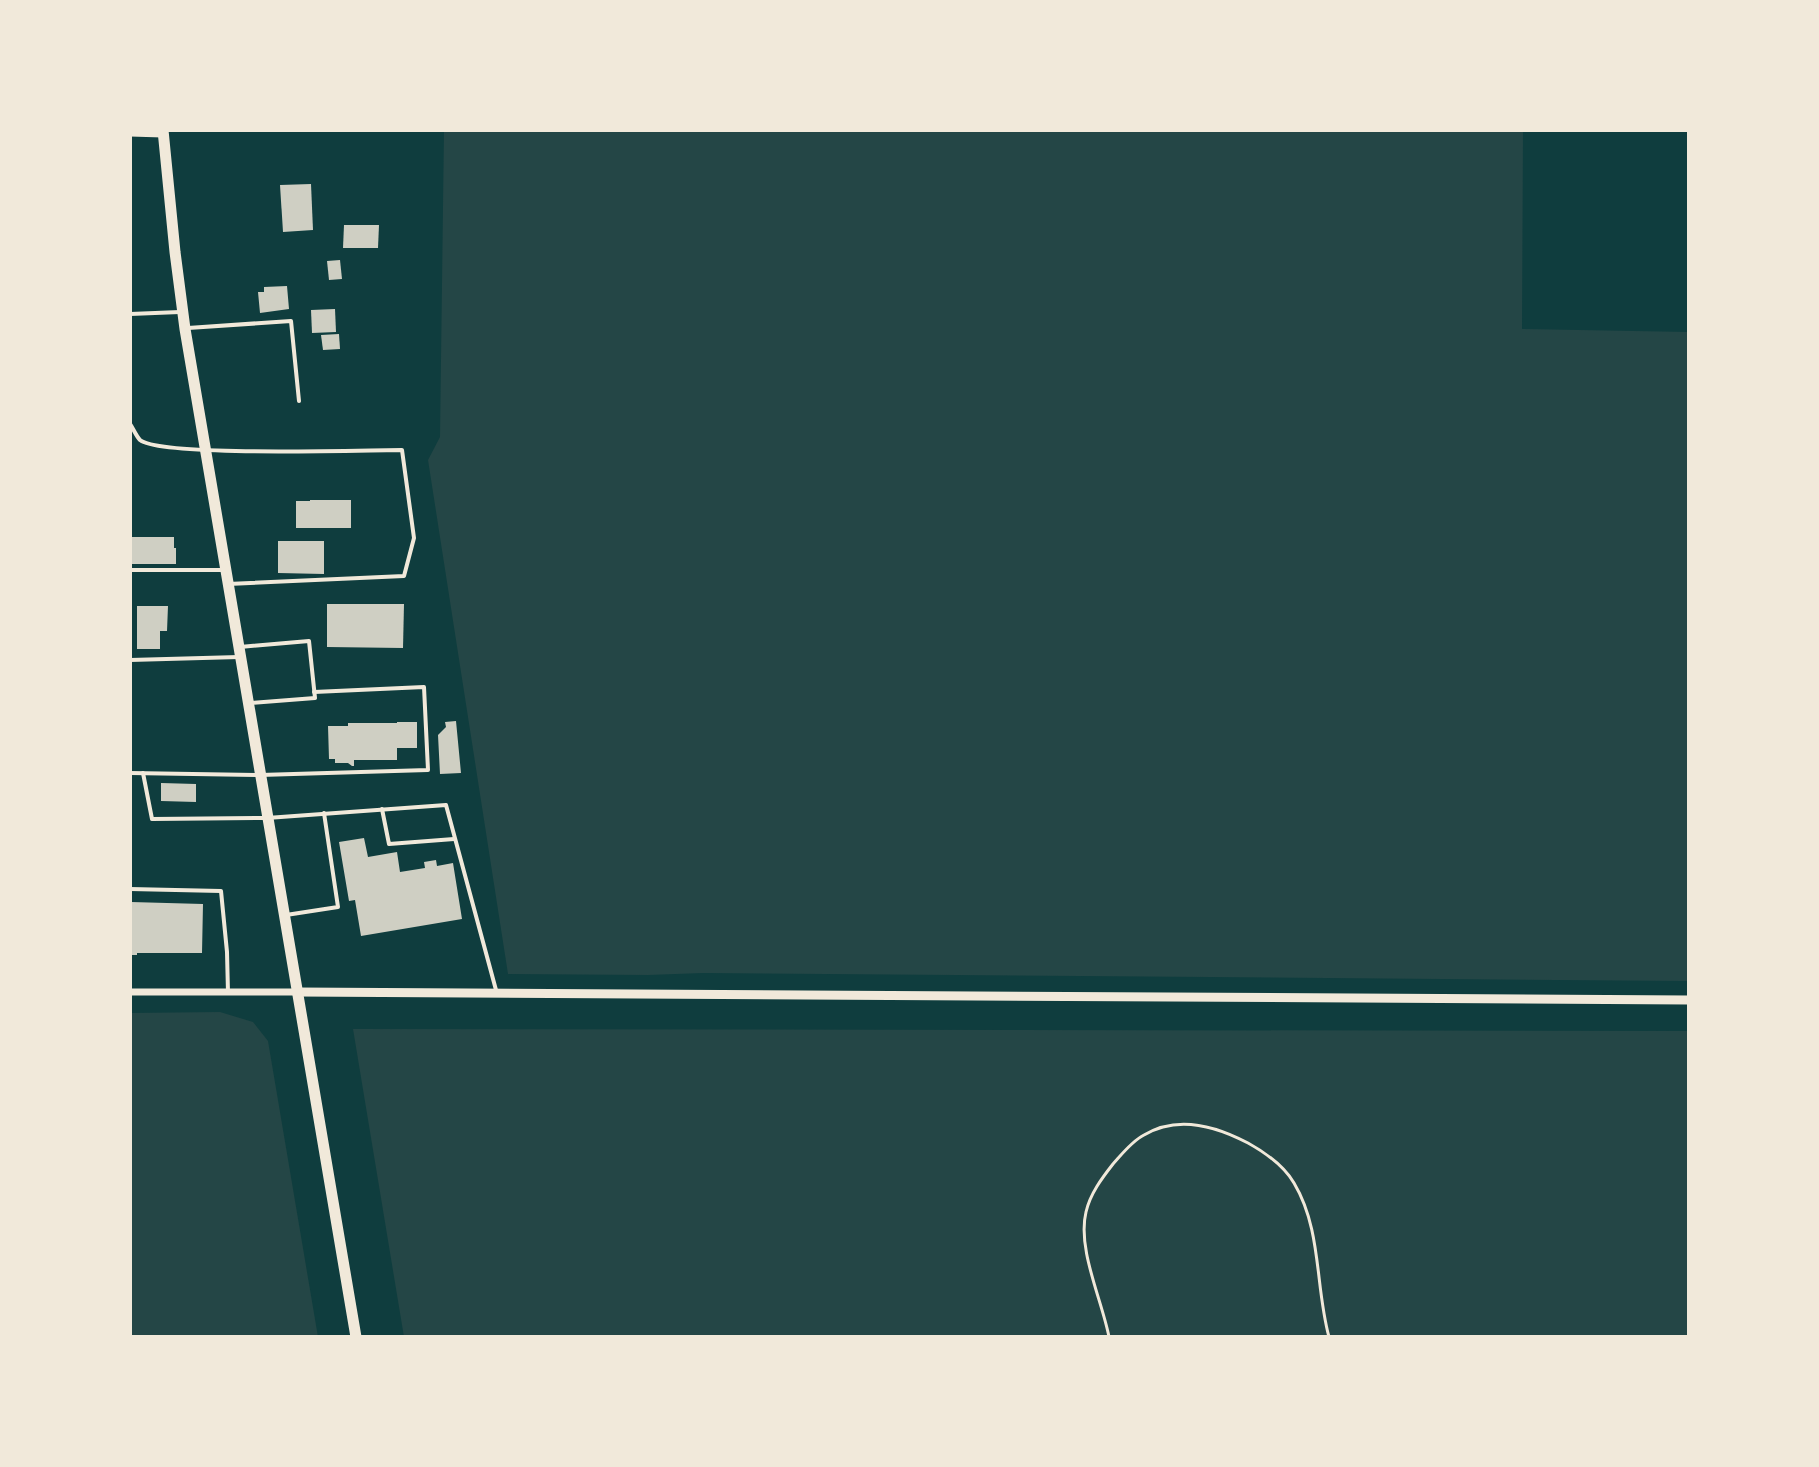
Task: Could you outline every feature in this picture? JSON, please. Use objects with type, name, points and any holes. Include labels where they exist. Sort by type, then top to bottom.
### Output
[{"type":"main road","points":[[163,132],[182,312],[356,1337]]},
{"type":"street","points":[[130,133],[163,132]]},
{"type":"street","points":[[130,992],[1689,1000]]},
{"type":"lane","points":[[130,314],[182,312]]},
{"type":"lane","points":[[185,329],[291,321],[299,401]]},
{"type":"lane","points":[[130,424],[139,439],[155,445],[206,451],[402,450],[414,538],[404,576],[228,584]]},
{"type":"lane","points":[[130,570],[226,570]]},
{"type":"lane","points":[[130,660],[240,652],[309,641],[315,698],[249,704]]},
{"type":"lane","points":[[130,773],[260,775],[428,770],[424,687],[314,692]]},
{"type":"lane","points":[[143,773],[152,819],[267,818],[446,805],[497,993]]},
{"type":"lane","points":[[382,809],[389,844],[456,839]]},
{"type":"lane","points":[[284,915],[338,907],[324,813]]},
{"type":"lane","points":[[130,889],[221,891],[228,993]]},
{"type":"path","points":[[1109,1337],[1086,1244],[1086,1211],[1105,1174],[1141,1136],[1157,1128],[1178,1124],[1201,1125],[1229,1133],[1275,1161],[1293,1181],[1307,1211],[1313,1234],[1329,1337]]},
{"type":"shaded area","points":[[444,130],[1523,130],[1522,329],[1689,332],[1689,981],[508,974],[428,460],[440,437]]},
{"type":"shaded area","points":[[220,1012],[253,1022],[268,1041],[318,1337],[130,1337],[130,1013]]},
{"type":"shaded area","points":[[353,1029],[1689,1031],[1689,1337],[404,1337]]},
{"type":"building","points":[[311,184],[313,230],[283,232],[280,185]]},
{"type":"building","points":[[344,225],[379,225],[378,248],[343,248]]},
{"type":"building","points":[[340,260],[342,279],[329,280],[327,261]]},
{"type":"building","points":[[287,286],[289,309],[260,313],[258,292],[264,292],[264,287]]},
{"type":"building","points":[[335,309],[336,332],[312,333],[311,310]]},
{"type":"building","points":[[339,334],[340,349],[323,350],[321,335]]},
{"type":"building","points":[[351,500],[351,528],[296,528],[296,501]]},
{"type":"building","points":[[130,537],[174,537],[176,564],[130,564]]},
{"type":"building","points":[[278,541],[324,541],[324,574],[278,573]]},
{"type":"building","points":[[327,604],[404,604],[403,648],[327,647]]},
{"type":"building","points":[[137,606],[168,606],[167,631],[160,631],[160,649],[137,649]]},
{"type":"building","points":[[456,721],[461,773],[440,774],[438,735],[446,727],[445,722]]},
{"type":"building","points":[[417,722],[417,748],[397,748],[397,760],[354,760],[352,766],[329,759],[328,726]]},
{"type":"building","points":[[161,783],[196,784],[196,802],[161,801]]},
{"type":"building","points":[[364,838],[368,857],[397,852],[400,872],[425,868],[424,862],[436,860],[437,866],[453,863],[462,919],[361,936],[355,900],[349,901],[339,842]]},
{"type":"building","points":[[131,902],[203,904],[202,953],[131,955]]}]
